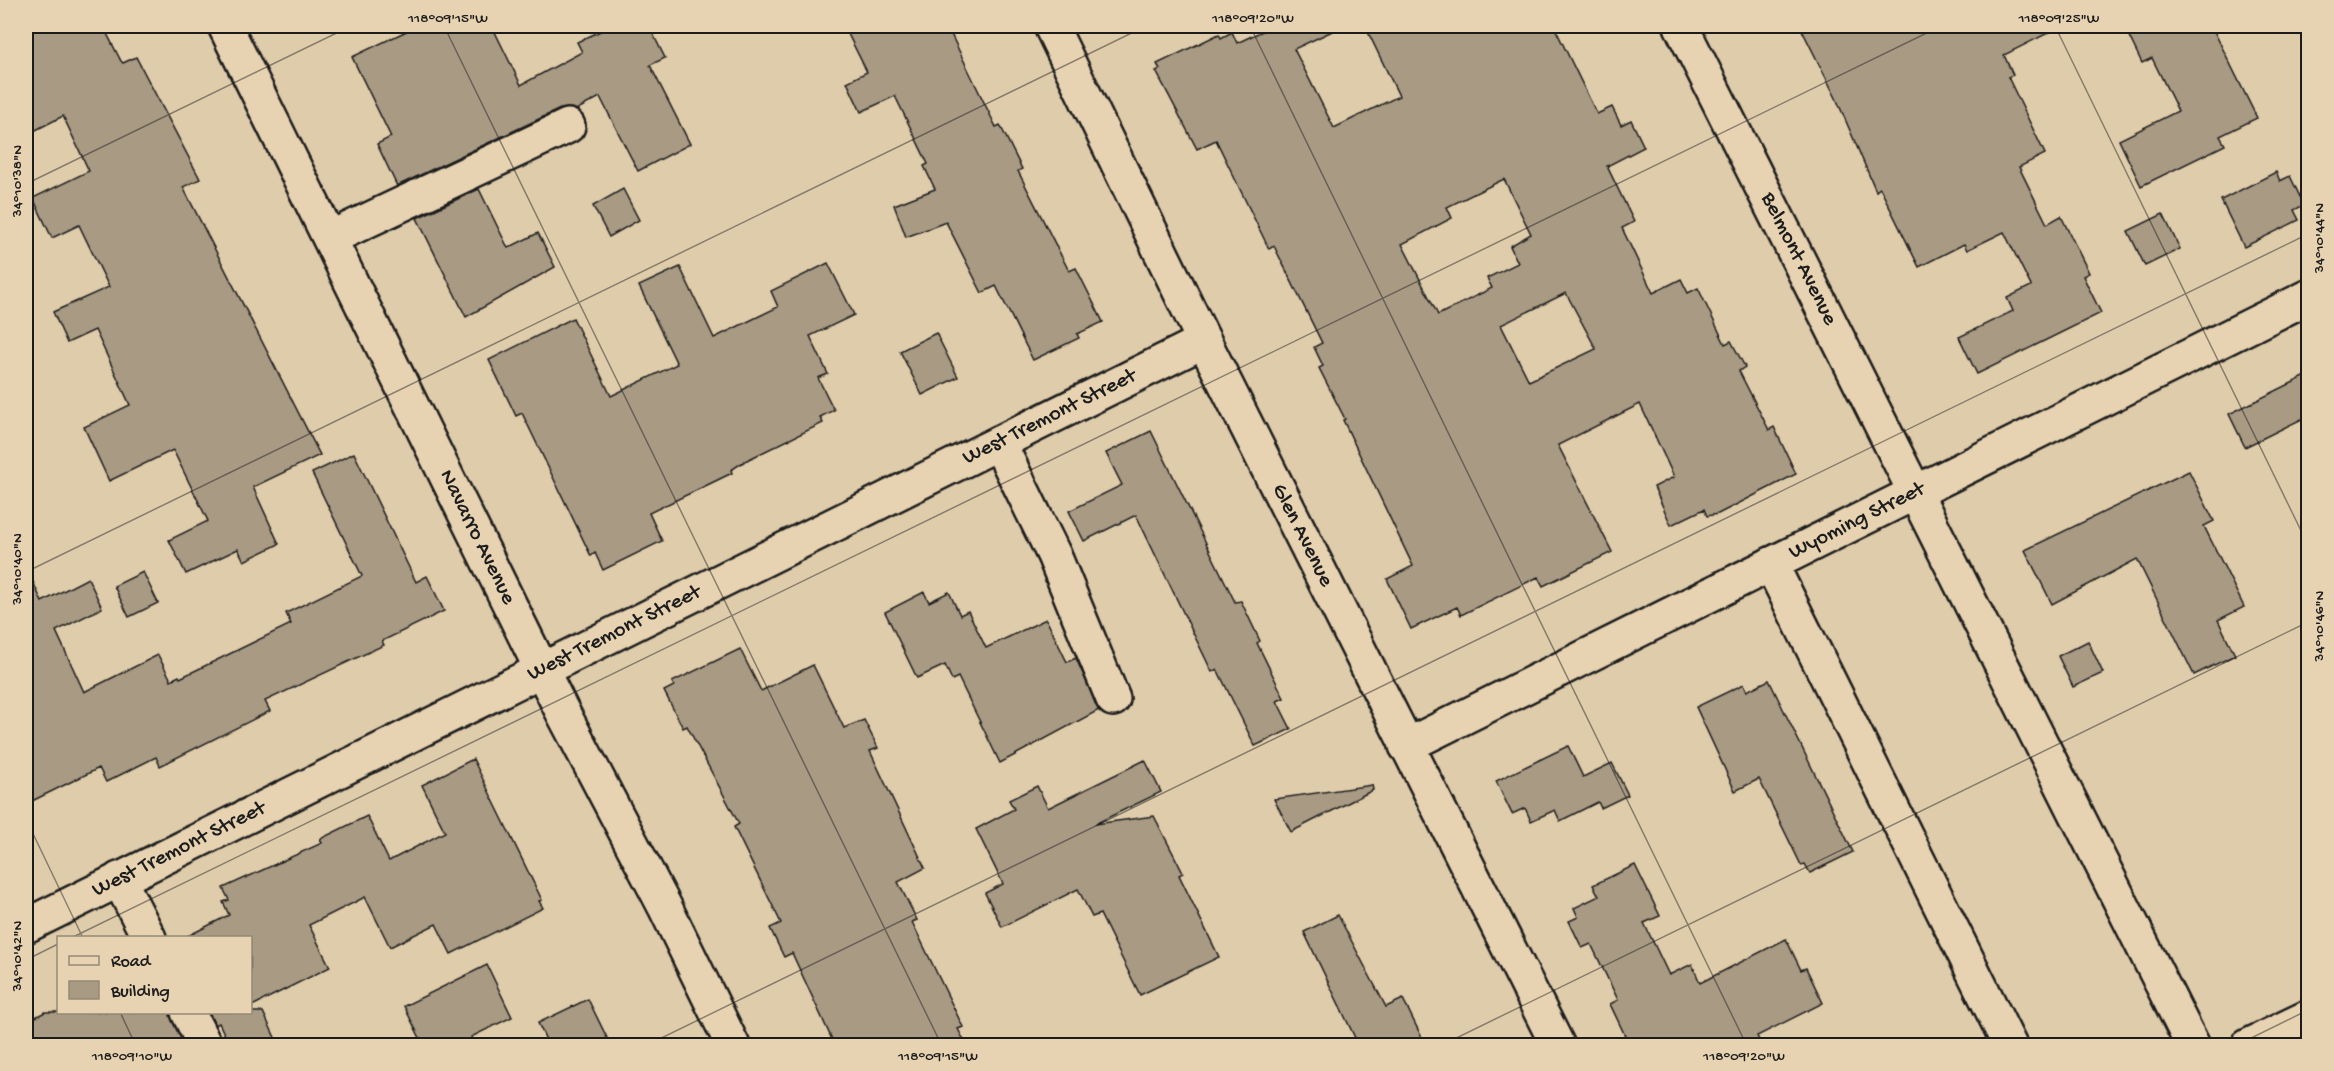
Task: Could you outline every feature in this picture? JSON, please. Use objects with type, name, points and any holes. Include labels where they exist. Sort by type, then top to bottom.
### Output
[{"type":"street","name":"Navarro Avenue","points":[[225,26],[542,669],[733,1046]]},
{"type":"street","name":"Glen Avenue","points":[[1051,26],[1204,341],[1558,1046]]},
{"type":"street","name":"Belmont Avenue","points":[[1681,26],[1913,493],[2193,1046]]},
{"type":"street","points":[[330,238],[568,126]]},
{"type":"street","name":"Wyoming Street","points":[[1407,746],[2308,297]]},
{"type":"street","name":"West Tremont Street","points":[[26,926],[1204,341]]},
{"type":"street","points":[[999,443],[1054,555],[1113,699]]},
{"type":"street","points":[[1770,564],[2010,1046]]},
{"type":"street","points":[[119,879],[148,936]]},
{"type":"street","points":[[189,1014],[205,1046]]},
{"type":"street","points":[[2248,1046],[2308,1017]]},
{"type":"building","points":[[26,26],[103,26],[123,63],[136,57],[200,179],[183,187],[320,455],[253,487],[279,544],[244,561],[238,549],[186,574],[169,540],[208,521],[173,450],[109,481],[84,427],[130,405],[95,330],[67,343],[53,312],[109,287],[79,225],[52,238],[33,198],[89,171],[63,116],[26,135]]},
{"type":"building","points":[[417,26],[492,26],[521,85],[582,52],[577,42],[611,26],[649,26],[665,58],[650,65],[690,144],[638,171],[600,97],[576,110],[560,109],[397,186],[377,144],[391,137],[352,57]]},
{"type":"building","points":[[844,26],[947,26],[996,127],[1000,125],[1022,169],[1018,171],[1069,271],[1076,268],[1103,322],[1077,334],[1079,338],[1033,360],[996,286],[982,293],[946,222],[906,237],[894,205],[935,189],[924,166],[928,164],[895,96],[861,112],[847,82],[867,72]]},
{"type":"building","points":[[1273,26],[1343,26],[1294,49],[1334,128],[1399,96],[1365,26],[1554,26],[1597,114],[1612,107],[1621,125],[1631,120],[1644,147],[1607,166],[1634,222],[1622,228],[1653,293],[1681,279],[1688,293],[1698,288],[1725,344],[1731,341],[1745,367],[1739,371],[1769,430],[1774,427],[1796,474],[1718,514],[1707,516],[1704,509],[1671,525],[1654,487],[1674,477],[1640,404],[1558,445],[1612,552],[1543,586],[1538,577],[1461,615],[1457,607],[1411,629],[1387,579],[1413,566],[1319,368],[1323,366],[1314,347],[1322,343],[1274,246],[1269,249],[1216,140],[1197,149],[1156,71],[1160,69],[1157,64],[1219,34],[1221,38],[1232,32],[1237,43]],"holes":[[[1504,179],[1531,234],[1510,246],[1518,263],[1487,278],[1492,288],[1438,315],[1402,244],[1452,218],[1447,207]],[[1566,293],[1596,349],[1529,381],[1501,325]]]},
{"type":"building","points":[[1800,26],[2062,26],[2004,55],[2013,75],[2008,77],[2045,154],[2019,167],[2047,224],[2061,216],[2089,273],[2083,276],[2101,313],[1977,374],[1959,337],[2013,311],[2007,298],[2031,286],[2004,232],[1967,250],[1964,244],[1919,267],[1880,188],[1876,191],[1836,98]]},
{"type":"building","points":[[2124,26],[2215,26],[2212,27],[2257,118],[2220,136],[2225,145],[2141,186],[2119,140],[2178,111],[2152,58],[2142,63]]},
{"type":"building","points":[[2276,172],[2280,181],[2290,176],[2304,205],[2294,210],[2299,220],[2244,247],[2221,200]]},
{"type":"building","points":[[479,189],[508,248],[538,233],[555,267],[466,317],[417,218]]},
{"type":"building","points":[[623,189],[639,220],[609,237],[593,206]]},
{"type":"building","points":[[2163,214],[2180,249],[2145,266],[2128,231]]},
{"type":"building","points":[[828,263],[854,315],[810,336],[828,374],[818,378],[834,410],[820,417],[823,423],[745,461],[731,470],[732,473],[649,513],[662,541],[603,570],[595,553],[591,556],[522,413],[516,416],[489,360],[573,318],[611,396],[677,364],[639,286],[680,267],[714,338],[778,307],[771,291]]},
{"type":"building","points":[[936,333],[958,377],[922,395],[900,351]]},
{"type":"building","points":[[2308,375],[2308,416],[2245,447],[2229,414]]},
{"type":"building","points":[[1151,431],[1235,602],[1241,601],[1260,641],[1257,643],[1284,698],[1277,701],[1291,729],[1255,746],[1217,669],[1212,672],[1136,515],[1084,541],[1069,511],[1122,485],[1106,453]]},
{"type":"building","points":[[354,453],[416,582],[427,576],[444,611],[382,641],[384,645],[265,701],[270,711],[160,766],[156,757],[106,782],[99,768],[26,804],[26,566],[42,602],[88,578],[102,608],[56,631],[84,692],[158,655],[171,680],[179,676],[180,678],[291,624],[286,613],[362,576],[312,473]]},
{"type":"building","points":[[2189,471],[2214,521],[2204,526],[2244,607],[2218,620],[2235,655],[2194,675],[2137,559],[2052,604],[2025,550]]},
{"type":"building","points":[[143,572],[158,603],[129,617],[114,586]]},
{"type":"building","points":[[924,592],[929,602],[949,592],[960,615],[968,611],[986,648],[1046,619],[1067,662],[1076,658],[1099,710],[1000,763],[958,677],[952,680],[945,665],[917,678],[885,612]]},
{"type":"building","points":[[2088,641],[2103,673],[2073,687],[2058,656]]},
{"type":"building","points":[[740,649],[761,691],[813,665],[844,728],[864,720],[878,748],[870,751],[925,868],[898,882],[917,920],[912,922],[963,1027],[958,1029],[967,1046],[835,1046],[792,953],[784,957],[770,928],[781,923],[734,827],[739,824],[687,726],[683,728],[664,691],[674,686],[672,682]]},
{"type":"building","points":[[1769,680],[1853,852],[1810,873],[1805,864],[1801,865],[1759,779],[1735,791],[1696,707],[1744,684],[1747,691]]},
{"type":"building","points":[[1568,746],[1583,777],[1612,763],[1628,795],[1601,808],[1598,802],[1560,821],[1555,810],[1531,821],[1525,808],[1512,814],[1496,781]]},
{"type":"building","points":[[473,759],[542,900],[539,901],[543,908],[451,954],[436,924],[390,947],[365,897],[309,925],[330,967],[252,1006],[252,936],[188,936],[229,915],[223,902],[229,900],[223,888],[322,843],[320,839],[367,816],[389,861],[445,832],[422,785]]},
{"type":"building","points":[[1145,760],[1161,792],[1095,824],[1154,816],[1183,873],[1179,875],[1219,957],[1140,995],[1100,914],[1092,917],[1078,889],[1002,927],[985,893],[1003,884],[976,829],[1014,809],[1009,800],[1037,786],[1048,808]]},
{"type":"building","points":[[1372,785],[1373,790],[1291,832],[1274,799]]},
{"type":"building","points":[[1635,865],[1660,916],[1644,923],[1669,975],[1692,964],[1700,983],[1786,939],[1801,970],[1806,968],[1823,1003],[1757,1036],[1762,1046],[1630,1046],[1610,1004],[1618,1000],[1591,944],[1582,948],[1569,921],[1578,917],[1574,908],[1599,896],[1593,885]]},
{"type":"building","points":[[1338,915],[1386,1007],[1403,999],[1426,1046],[1359,1046],[1304,932]]},
{"type":"building","points":[[487,965],[512,1017],[471,1037],[475,1046],[424,1046],[404,1006]]},
{"type":"building","points":[[588,999],[611,1046],[549,1046],[538,1023]]},
{"type":"building","points":[[45,1012],[57,1012],[57,1014],[171,1014],[182,1041],[173,1046],[26,1046],[26,1022]]},
{"type":"building","points":[[263,1012],[279,1046],[230,1046],[219,1023],[215,1025],[210,1014]]}]
